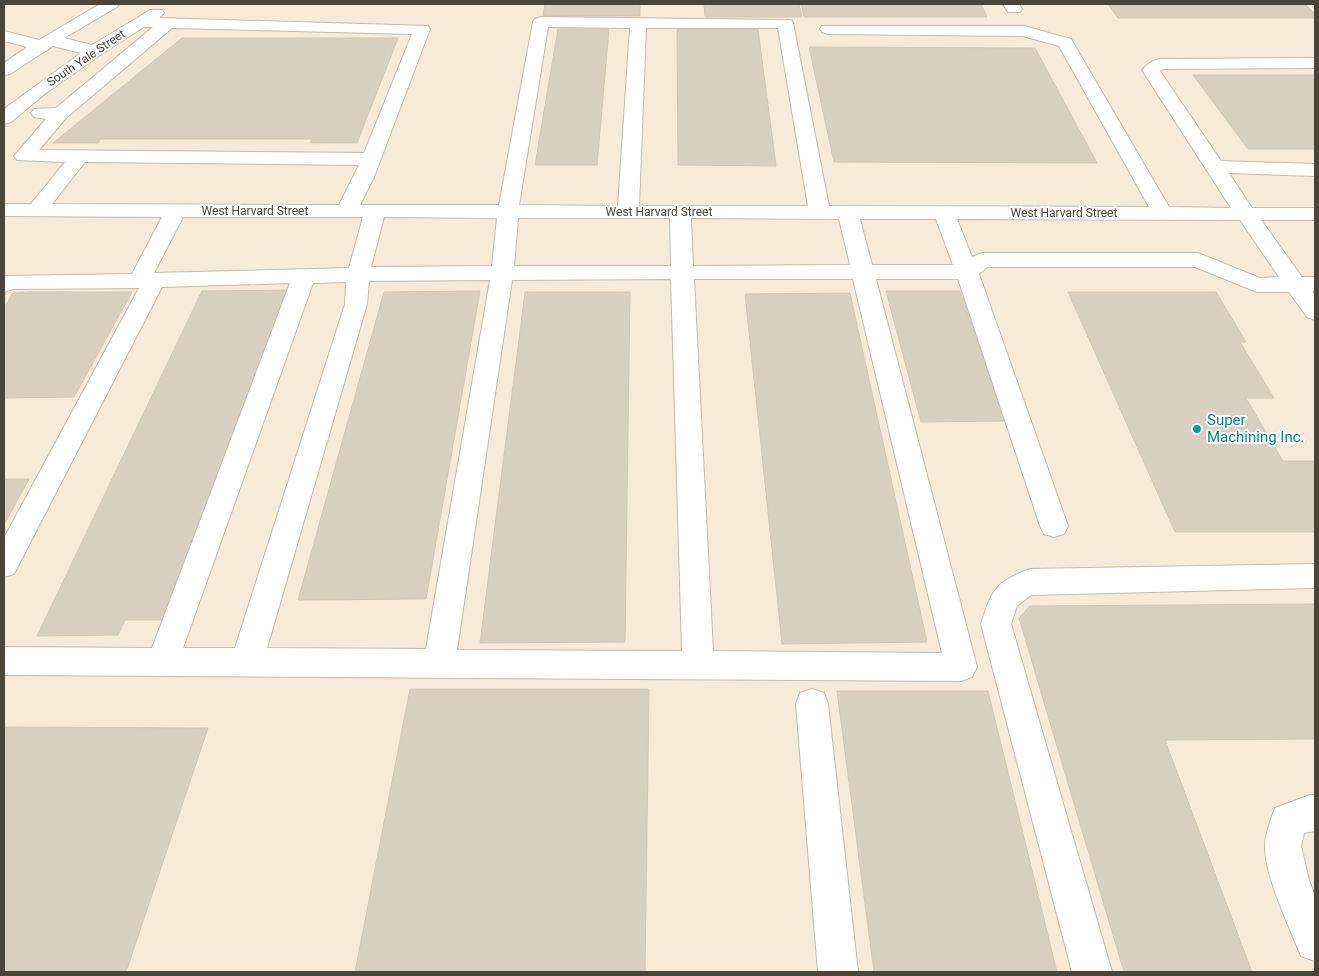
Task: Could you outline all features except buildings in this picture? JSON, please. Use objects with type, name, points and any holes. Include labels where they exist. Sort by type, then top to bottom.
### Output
[{"type":"street","points":[[4,70],[111,4]]},
{"type":"street","name":"South Yale Street","points":[[8,115],[27,99],[95,51],[173,4]]},
{"type":"street","points":[[141,22],[422,29],[371,159],[346,211]]},
{"type":"street","points":[[439,664],[502,273],[508,212],[541,22],[785,23],[820,213]]},
{"type":"street","points":[[168,23],[60,114],[24,156],[371,159]]},
{"type":"street","points":[[628,212],[638,23]]},
{"type":"street","points":[[828,29],[1024,31],[1064,43],[1163,214]]},
{"type":"street","points":[[4,36],[95,51]]},
{"type":"street","points":[[1315,63],[1159,64],[1152,70],[1246,214],[1306,285],[1315,312]]},
{"type":"street","points":[[4,94],[27,99]]},
{"type":"street","points":[[8,115],[60,114]]},
{"type":"street","points":[[37,210],[78,157]]},
{"type":"street","points":[[1215,167],[1312,172]]},
{"type":"street","name":"West Harvard Street","points":[[4,210],[1315,214]]},
{"type":"street","points":[[4,565],[147,280],[176,210]]},
{"type":"street","points":[[247,662],[356,304],[358,274],[375,211]]},
{"type":"street","points":[[680,212],[698,665]]},
{"type":"street","points":[[4,661],[961,667],[848,213]]},
{"type":"street","points":[[944,213],[967,272],[1054,526]]},
{"type":"street","points":[[4,285],[7,282],[358,274],[967,272],[982,260],[1198,260],[1257,286],[1306,285]]},
{"type":"street","points":[[162,662],[304,276]]},
{"type":"street","points":[[1092,972],[996,624],[1002,604],[1016,585],[1030,582],[1315,576]]},
{"type":"street","points":[[812,704],[838,972]]},
{"type":"street","points":[[1315,813],[1288,821],[1283,846],[1290,880],[1315,942]]},
{"type":"shaded area","points":[[4,4],[1315,4],[1315,972],[4,972]]},
{"type":"place","name":"Super Machining Inc.","points":[[1197,429]]}]
